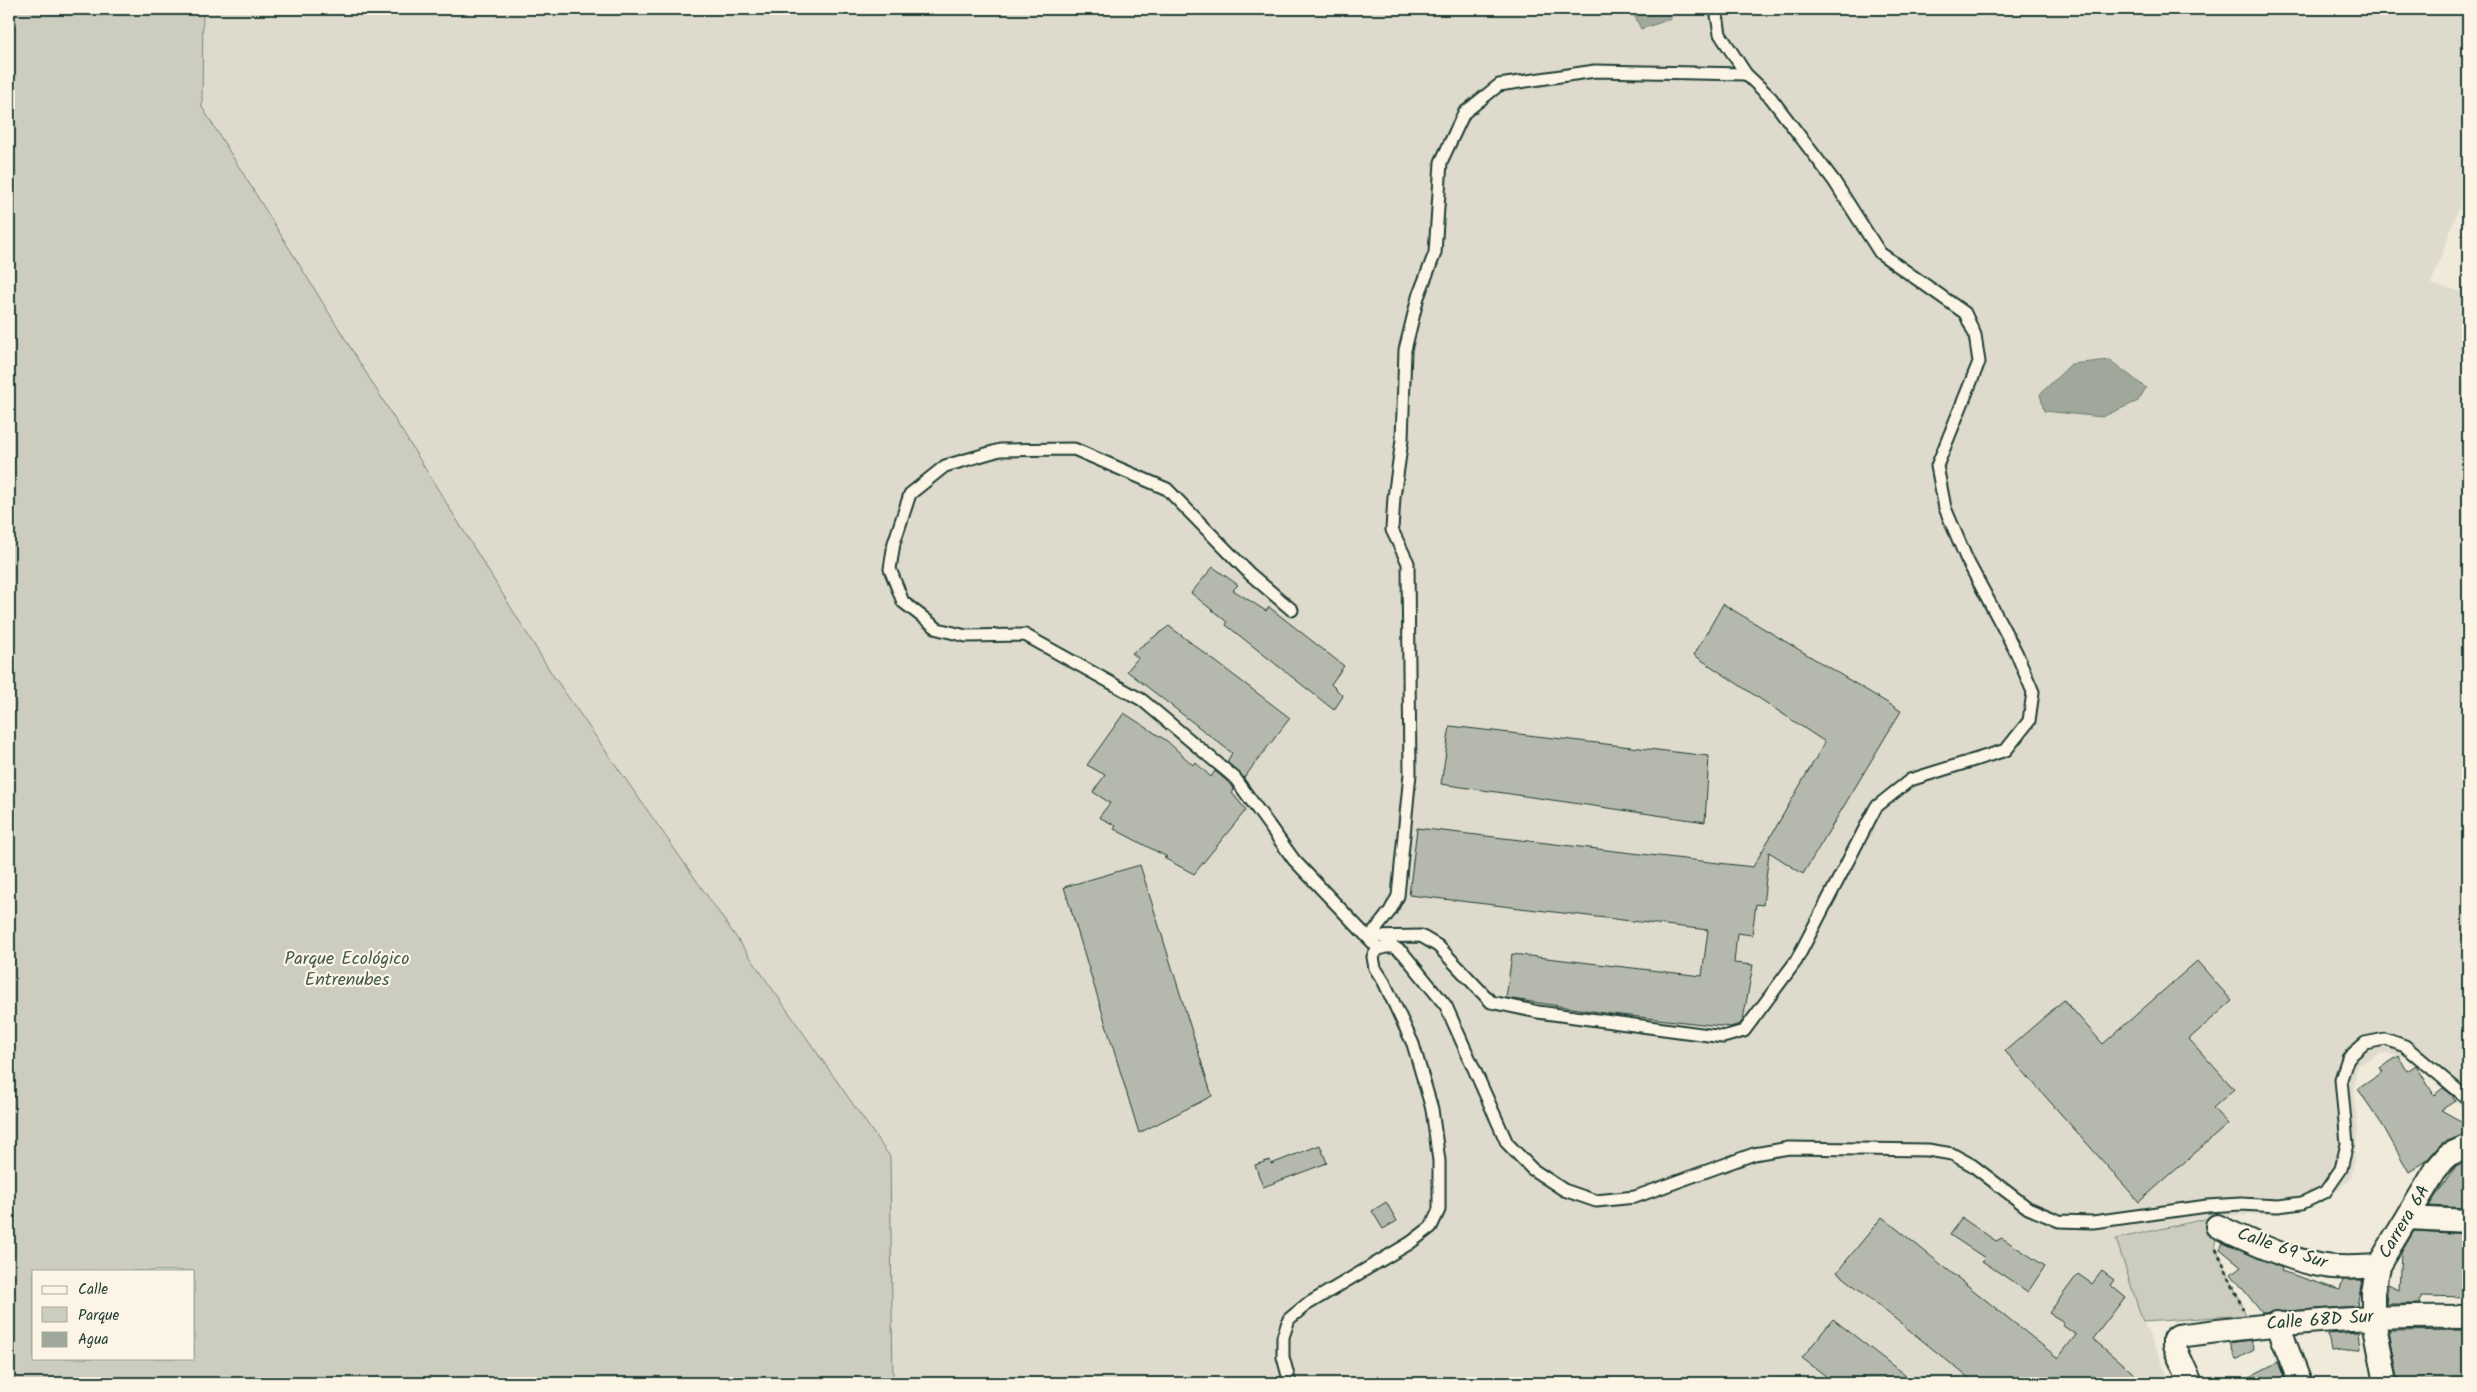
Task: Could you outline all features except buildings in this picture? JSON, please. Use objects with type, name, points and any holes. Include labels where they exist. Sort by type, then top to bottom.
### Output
[{"type":"street","name":"Carrera 6A","points":[[2386,1383],[2373,1316],[2373,1292],[2378,1266],[2437,1168],[2458,1150]]},
{"type":"street","points":[[2408,1218],[2468,1221]]},
{"type":"street","name":"Calle 69 Sur","points":[[2217,1226],[2250,1241],[2318,1265],[2341,1268],[2378,1266]]},
{"type":"street","name":"Calle 68D Sur","points":[[2190,1383],[2174,1346],[2174,1338],[2178,1336],[2277,1323],[2373,1316],[2468,1317]]},
{"type":"street","points":[[2277,1323],[2300,1383]]},
{"type":"lane","points":[[1370,937],[1421,936],[1438,946],[1491,1002],[1538,1012],[1723,1037],[1744,1031],[1796,961],[1876,807],[1910,780],[2006,750],[2029,721],[2033,692],[2016,652],[1967,560],[1945,508],[1937,466],[1978,362],[1975,335],[1965,313],[1880,253],[1834,181],[1771,98],[1746,74],[1720,34],[1716,9]]},
{"type":"lane","points":[[1370,937],[1390,911],[1398,896],[1410,774],[1408,564],[1392,530],[1394,497],[1402,440],[1406,350],[1418,297],[1434,253],[1441,162],[1464,113],[1499,86],[1595,71],[1746,74]]},
{"type":"lane","points":[[1292,610],[1250,574],[1167,488],[1074,450],[1000,450],[945,466],[910,494],[894,543],[890,569],[903,602],[938,630],[966,636],[1025,635],[1142,700],[1235,778],[1294,860],[1370,937],[1377,950]]},
{"type":"lane","points":[[1290,1383],[1283,1357],[1283,1337],[1290,1319],[1306,1305],[1410,1244],[1431,1227],[1439,1210],[1439,1161],[1432,1108],[1414,1044],[1384,982],[1375,968],[1373,958],[1377,950],[1385,947],[1403,952],[1446,1006],[1507,1143],[1532,1169],[1564,1190],[1596,1200],[1635,1197],[1754,1154],[1789,1148],[1928,1150],[1952,1154],[1972,1166],[2028,1208],[2059,1221],[2093,1222],[2208,1206],[2241,1204],[2278,1206],[2302,1203],[2325,1192],[2341,1170],[2347,1144],[2340,1079],[2348,1058],[2364,1042],[2386,1039],[2404,1046],[2468,1099]]},
{"type":"path","points":[[2217,1226],[2215,1245],[2251,1326]]},
{"type":"shaded area","points":[[203,9],[2468,9],[2468,183],[2431,284],[2468,293],[2468,1109],[2455,1101],[2432,1074],[2405,1057],[2381,1053],[2357,1066],[2354,1091],[2358,1130],[2351,1179],[2323,1202],[2279,1214],[2218,1216],[2198,1219],[2116,1239],[2143,1322],[2171,1383],[893,1383],[890,1157],[552,674],[202,107]]},
{"type":"green space","name":"Parque Ecológico Entrenubes","points":[[9,9],[203,9],[202,107],[552,674],[890,1157],[893,1383],[9,1383]]},
{"type":"green space","points":[[2218,1216],[2215,1245],[2246,1315],[2143,1322],[2116,1239]]},
{"type":"water","points":[[1631,9],[1671,9],[1671,19],[1641,29]]},
{"type":"water","points":[[2110,360],[2146,388],[2138,401],[2102,417],[2044,411],[2040,394],[2071,364]]}]
